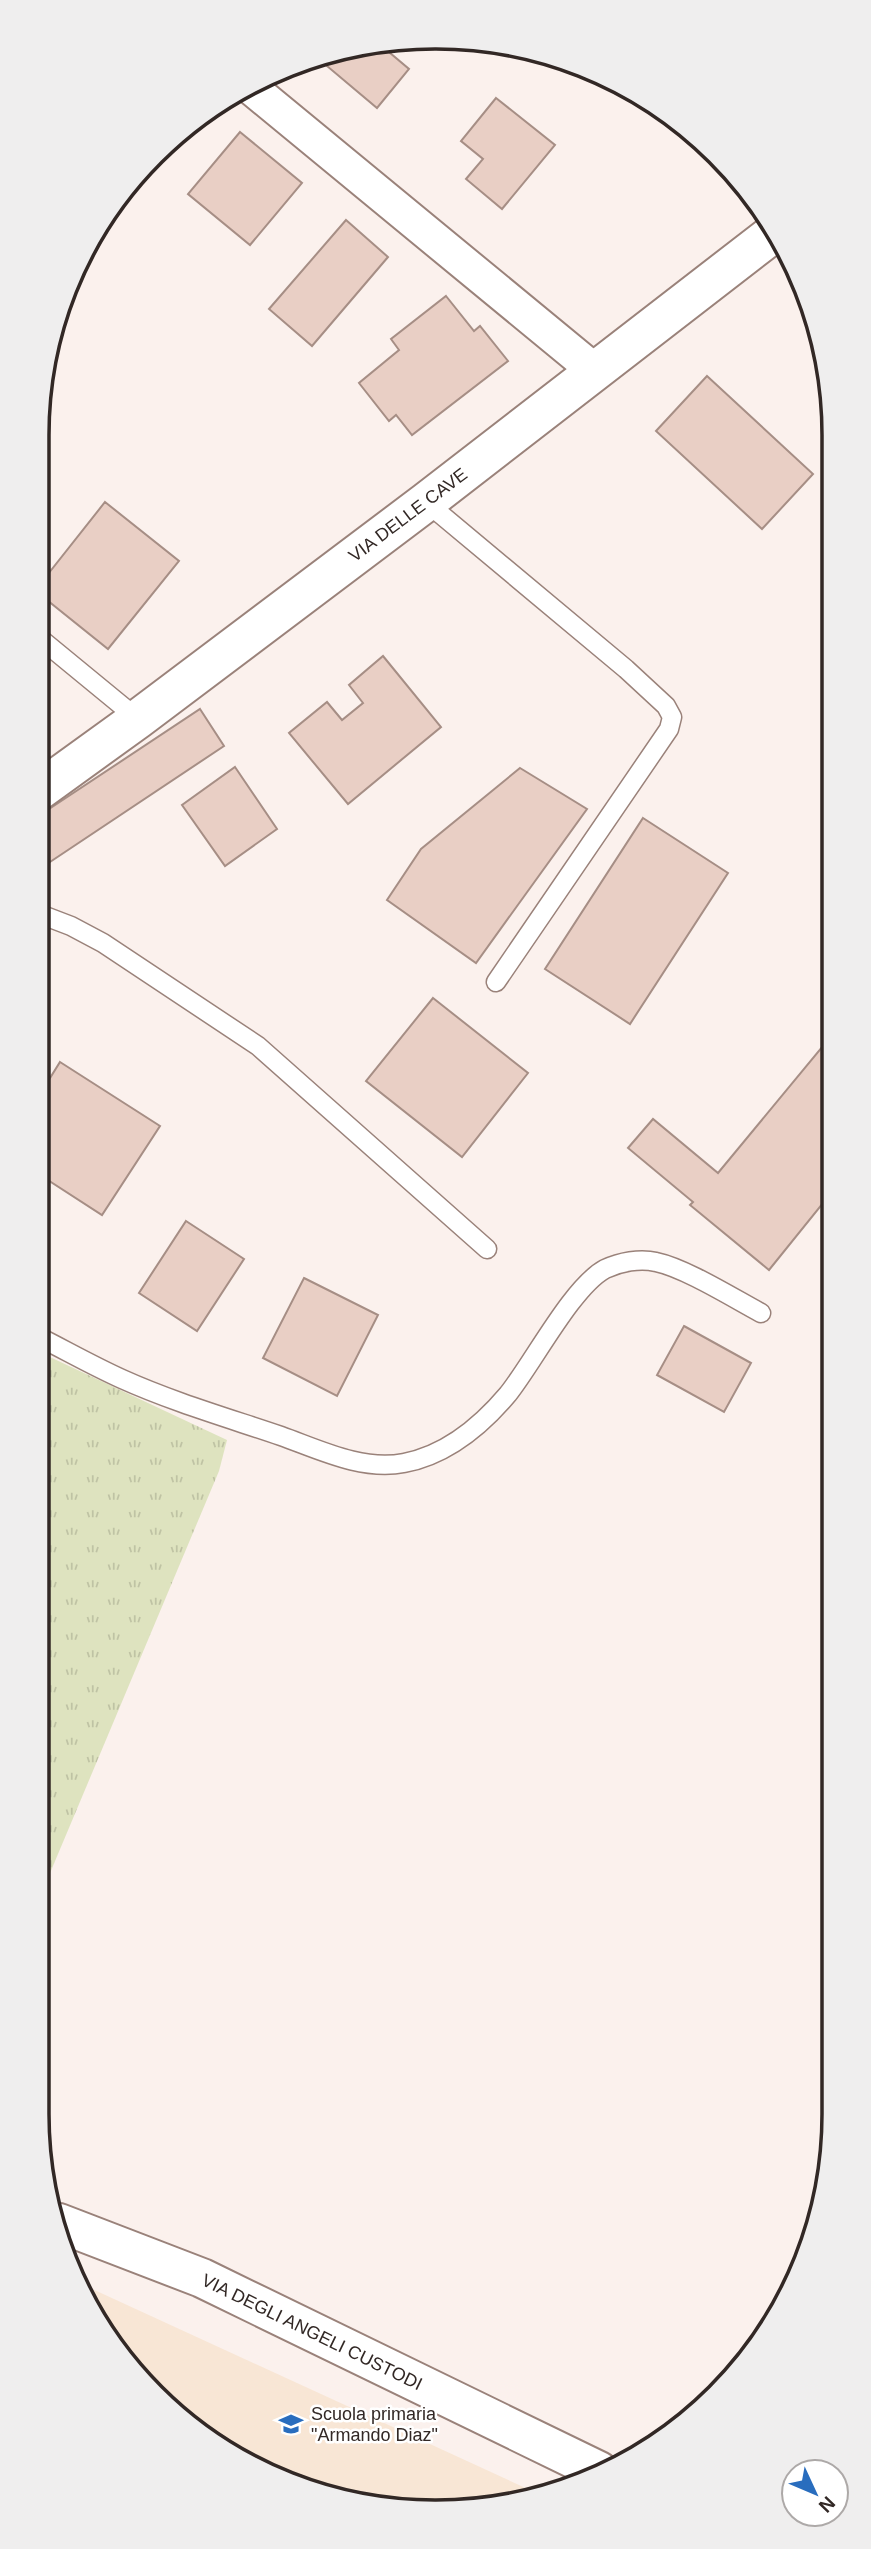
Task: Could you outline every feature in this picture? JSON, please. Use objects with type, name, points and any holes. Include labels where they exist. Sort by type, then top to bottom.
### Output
[{"type":"street","points":[[257,93],[595,371]]},
{"type":"street","name":"VIA DELLE CAVE","points":[[49,783],[426,502],[767,238]]},
{"type":"street","name":"VIA DEGLI ANGELI CUSTODI","points":[[66,2226],[202,2278],[591,2467]]},
{"type":"lane","points":[[426,502],[626,669],[666,706],[672,717],[667,733],[496,982]]},
{"type":"lane","points":[[49,646],[138,719]]},
{"type":"lane","points":[[49,918],[103,943],[258,1046],[487,1249]]},
{"type":"lane","points":[[49,1342],[122,1379],[183,1403],[356,1462],[386,1465],[403,1463],[437,1452],[454,1443],[483,1420],[508,1394],[578,1294],[590,1280],[605,1269],[638,1260],[656,1262],[672,1267],[761,1312]]},
{"type":"shaded area","name":"Scuola primaria \"Armando Diaz\"","points":[[91,2289],[528,2489],[486,2497],[410,2499],[360,2493],[288,2471],[221,2435],[162,2387],[129,2349]]},
{"type":"green space","points":[[49,1357],[227,1440],[219,1471],[49,1875]]},
{"type":"building","points":[[389,52],[409,69],[377,108],[326,65]]},
{"type":"building","points":[[496,98],[555,145],[502,209],[466,179],[483,159],[461,141]]},
{"type":"building","points":[[240,132],[302,183],[250,245],[188,194]]},
{"type":"building","points":[[346,220],[388,257],[312,346],[269,309]]},
{"type":"building","points":[[446,296],[474,331],[480,326],[508,361],[412,435],[396,415],[389,421],[359,383],[399,350],[391,339]]},
{"type":"building","points":[[707,376],[813,474],[762,529],[656,431]]},
{"type":"building","points":[[105,502],[179,561],[108,649],[49,602],[49,573]]},
{"type":"building","points":[[383,656],[441,727],[348,804],[289,733],[327,702],[342,720],[363,703],[349,685]]},
{"type":"building","points":[[200,709],[224,746],[49,863],[49,809]]},
{"type":"building","points":[[235,767],[277,829],[225,866],[182,805]]},
{"type":"building","points":[[520,768],[587,809],[476,963],[387,900],[421,849]]},
{"type":"building","points":[[643,818],[728,873],[630,1024],[545,969]]},
{"type":"building","points":[[433,998],[528,1073],[462,1157],[366,1081]]},
{"type":"building","points":[[822,1047],[822,1204],[769,1270],[690,1205],[693,1202],[628,1148],[653,1119],[718,1173]]},
{"type":"building","points":[[60,1062],[160,1126],[102,1215],[49,1181],[49,1080]]},
{"type":"building","points":[[186,1221],[244,1259],[197,1331],[139,1293]]},
{"type":"building","points":[[304,1278],[378,1315],[337,1396],[263,1358]]},
{"type":"building","points":[[684,1326],[751,1363],[724,1412],[657,1375]]},
{"type":"place","name":"Scuola primaria \"Armando Diaz\"","points":[[291,2424]]}]
